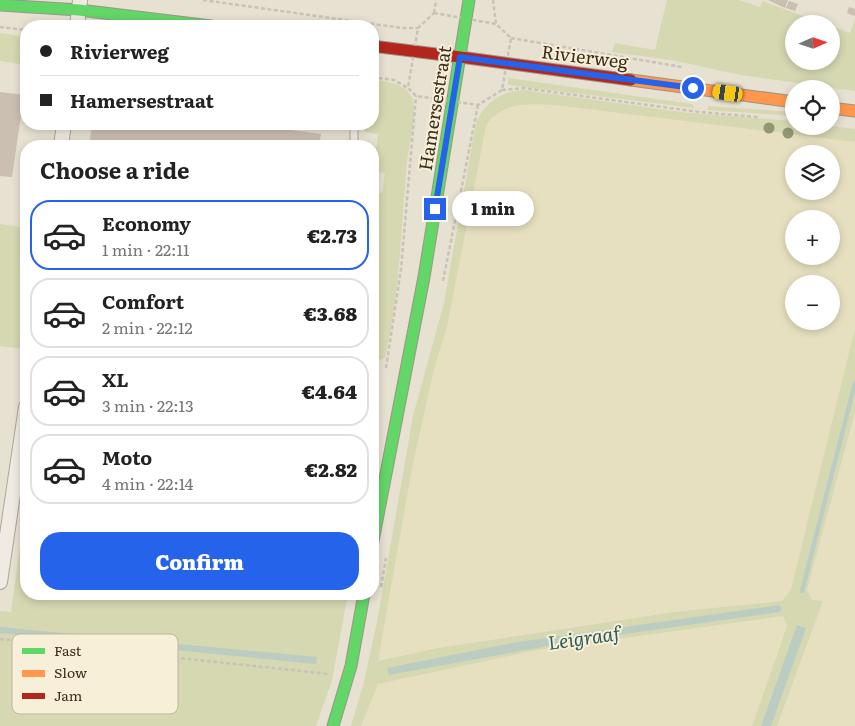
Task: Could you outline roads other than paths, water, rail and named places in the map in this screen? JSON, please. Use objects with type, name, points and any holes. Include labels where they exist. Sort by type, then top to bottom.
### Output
[{"type":"main road","name":"Hamersestraat","points":[[379,510],[424,277],[469,0]]},
{"type":"main road","points":[[0,5],[79,5],[173,20]]},
{"type":"main road","name":"Rivierweg","points":[[379,47],[785,101]]},
{"type":"main road","points":[[840,109],[855,111]]},
{"type":"main road","points":[[333,726],[349,677],[363,600]]},
{"type":"street","points":[[78,20],[79,5]]},
{"type":"street","points":[[0,582],[20,447]]},
{"type":"water","name":"Leigraaf","points":[[779,605],[782,609],[780,612],[575,641],[389,675],[387,668],[518,642]]},
{"type":"water","points":[[797,625],[806,628],[771,726],[761,726]]},
{"type":"water","points":[[0,627],[74,634],[12,634],[0,633]]},
{"type":"water","points":[[178,644],[317,657],[316,664],[178,650]]},
{"type":"waterway","points":[[802,591],[855,383]]}]
